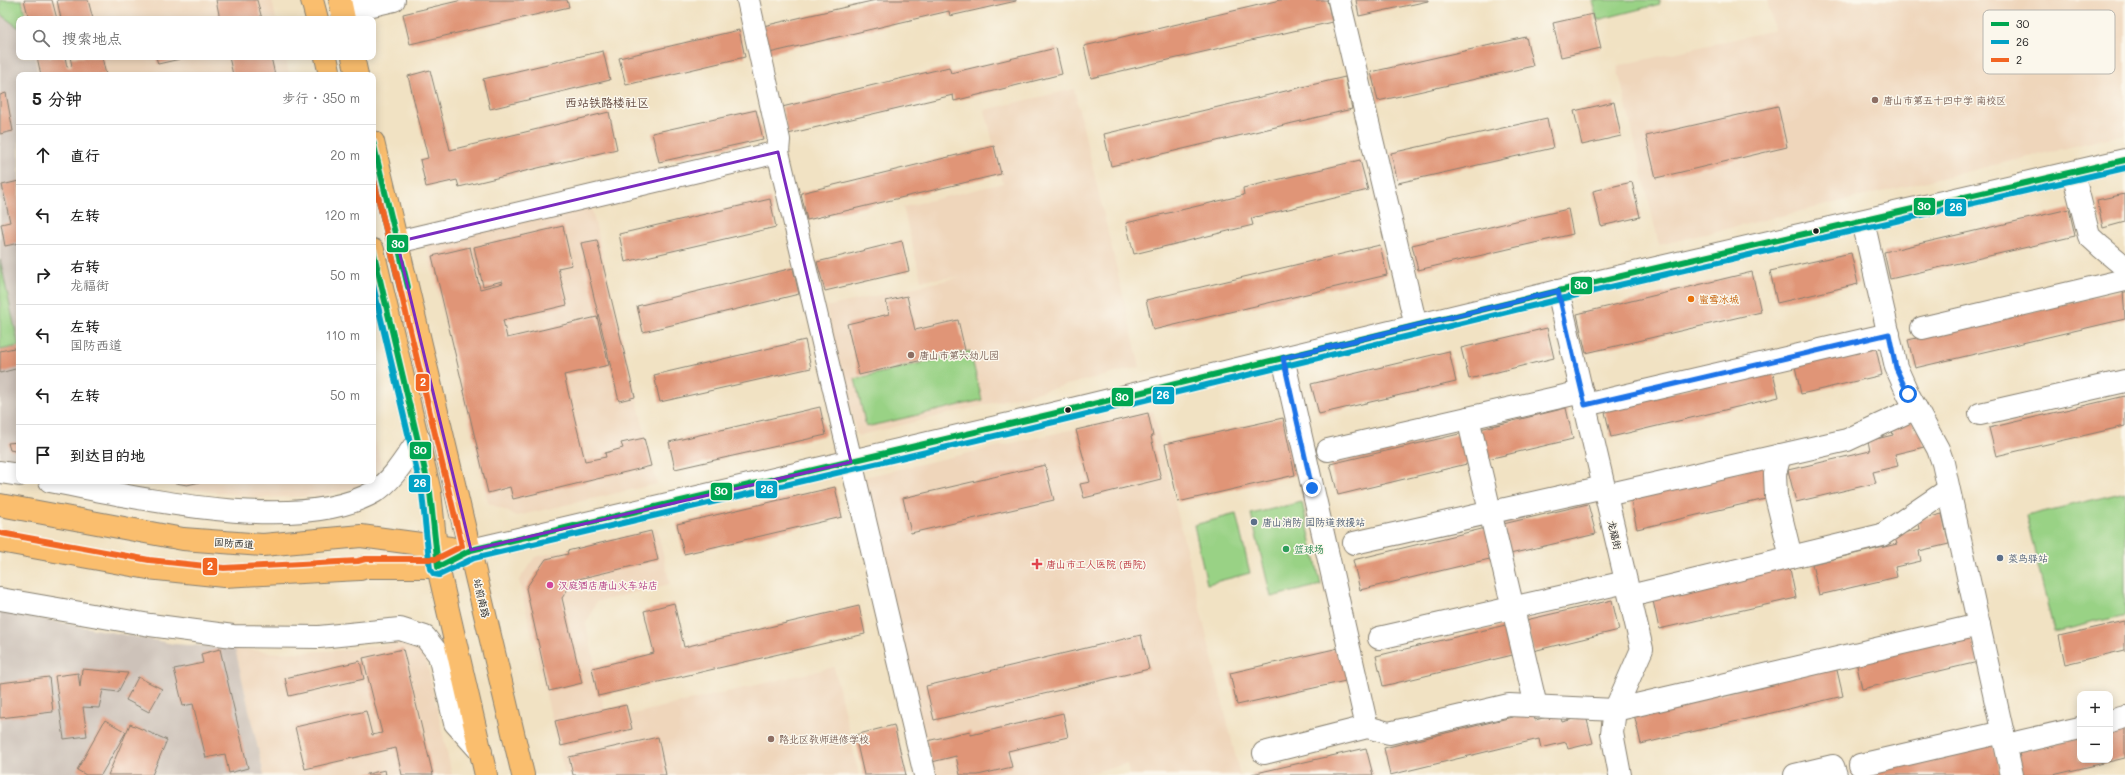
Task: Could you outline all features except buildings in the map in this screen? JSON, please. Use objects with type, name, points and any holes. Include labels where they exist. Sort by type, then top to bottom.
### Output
[{"type":"main road","points":[[312,0],[316,16]]},
{"type":"main road","points":[[327,60],[329,72]]},
{"type":"main road","points":[[354,60],[356,72]]},
{"type":"main road","name":"站前南路","points":[[376,154],[523,775]]},
{"type":"main road","points":[[376,262],[419,439],[430,492],[437,556],[486,775]]},
{"type":"main road","name":"国防西道","points":[[0,505],[183,539],[263,545],[361,536],[437,556]]},
{"type":"main road","name":"国防西道","points":[[0,541],[148,568],[224,576],[360,569],[470,550]]},
{"type":"street","points":[[342,10],[394,0]]},
{"type":"street","points":[[748,0],[779,140],[778,152],[925,775]]},
{"type":"street","points":[[1339,0],[1416,326]]},
{"type":"street","points":[[397,242],[778,152]]},
{"type":"street","name":"国防西道","points":[[470,550],[851,462],[1558,291],[2125,160]]},
{"type":"street","points":[[2073,173],[2089,236],[2100,248],[2125,267]]},
{"type":"street","points":[[1864,221],[1896,368],[1938,449],[1979,625],[2011,737],[2012,775]]},
{"type":"street","points":[[1922,328],[2125,280]]},
{"type":"street","name":"龙福街","points":[[1558,291],[1642,649],[1615,710],[1612,733],[1620,775]]},
{"type":"street","points":[[1328,450],[1468,418],[1584,399],[1889,334]]},
{"type":"street","points":[[1283,358],[1367,727]]},
{"type":"street","points":[[1980,414],[2125,381]]},
{"type":"street","points":[[1354,544],[1490,512],[1605,491],[1847,440],[1916,408]]},
{"type":"street","points":[[1468,418],[1536,706]]},
{"type":"street","points":[[66,484],[164,503],[234,510],[296,511],[351,504],[376,491],[399,469],[419,439]]},
{"type":"street","points":[[1780,455],[1775,474],[1776,496],[1791,557]]},
{"type":"street","points":[[0,472],[16,475]]},
{"type":"street","points":[[1379,638],[1513,608],[1628,589],[1791,557],[1882,535],[1948,490]]},
{"type":"street","points":[[0,599],[150,625],[233,636],[319,636],[400,629],[425,637],[439,655],[455,723],[481,752]]},
{"type":"street","points":[[1264,753],[1367,727],[1389,733],[1509,705],[1615,710],[1979,625]]},
{"type":"street","points":[[2113,720],[2125,717]]},
{"type":"street","points":[[1860,765],[2011,737],[2077,728]]},
{"type":"street","points":[[1795,775],[1833,766],[1836,775]]},
{"type":"highlighted area","points":[[778,152],[851,462],[471,550],[397,242]]},
{"type":"shaded area","points":[[0,0],[22,0],[25,16],[16,16],[16,60],[36,60],[38,72],[16,72],[16,460],[0,457]]},
{"type":"shaded area","points":[[22,0],[272,0],[275,16],[25,16]]},
{"type":"shaded area","name":"唐山市第五十四中学 南校区","points":[[1767,0],[2125,0],[2125,134],[1659,245],[1617,66],[1774,30]]},
{"type":"shaded area","points":[[36,60],[286,60],[289,72],[38,72]]},
{"type":"shaded area","points":[[1074,89],[1140,367],[857,436],[826,307],[960,277],[921,280],[903,207],[1003,183],[985,110]]},
{"type":"shaded area","points":[[589,197],[657,484],[517,516],[488,503],[424,236]]},
{"type":"shaded area","name":"唐山市工人医院 (西院)","points":[[1153,411],[1240,775],[1129,775],[1127,764],[1082,775],[933,775],[864,477]]},
{"type":"shaded area","points":[[376,444],[381,465],[376,470]]},
{"type":"shaded area","points":[[153,484],[361,484],[358,487],[322,496],[259,498]]},
{"type":"shaded area","points":[[657,529],[670,584],[596,602],[586,624],[607,720],[834,667],[859,775],[565,775],[519,580],[535,557]]},
{"type":"shaded area","points":[[0,611],[174,644],[235,648],[264,775],[0,775]]},
{"type":"shaded area","points":[[399,642],[425,654],[452,775],[264,775],[235,648],[279,653],[346,650]]},
{"type":"green space","points":[[0,0],[22,0],[25,16],[16,16],[16,26],[0,14]]},
{"type":"green space","points":[[1592,0],[1659,0],[1660,4],[1597,20]]},
{"type":"green space","points":[[0,260],[16,332],[16,347],[0,350]]},
{"type":"green space","points":[[970,351],[982,400],[866,427],[855,379]]},
{"type":"green space","points":[[2125,492],[2125,615],[2054,632],[2026,516]]},
{"type":"green space","name":"篮球场","points":[[1302,502],[1321,585],[1271,597],[1251,514]]},
{"type":"green space","points":[[1236,514],[1250,573],[1207,584],[1194,525]]},
{"type":"transit line","name":"30","points":[[376,154],[408,287]]},
{"type":"transit line","name":"30","points":[[376,263],[430,492],[438,567],[471,550],[1052,414],[1600,281],[2125,160]]},
{"type":"transit line","name":"26","points":[[376,298],[422,493],[430,569],[434,574],[439,575],[474,558],[1054,422],[1602,289],[2125,168]]},
{"type":"transit line","name":"2","points":[[1,533],[149,560],[224,568],[358,561],[365,559],[436,559],[462,546],[376,188]]},
{"type":"transit line","name":"26","points":[[376,189],[400,289]]},
{"type":"place","name":"唐山市第五十四中学 南校区","points":[[1875,100]]},
{"type":"place","name":"蜜雪冰城","points":[[1691,299]]},
{"type":"place","name":"唐山市第六幼儿园","points":[[911,355]]},
{"type":"place","name":"唐山消防 国防道救援站","points":[[1254,522]]},
{"type":"place","name":"篮球场","points":[[1286,549]]},
{"type":"place","name":"菜鸟驿站","points":[[2000,558]]},
{"type":"place","name":"唐山市工人医院 (西院)","points":[[1037,564]]},
{"type":"place","name":"汉庭酒店唐山火车站店","points":[[550,585]]},
{"type":"place","name":"路北区教师进修学校","points":[[771,739]]},
{"type":"district","name":"西站铁路楼社区","points":[[607,103]]},
{"type":"route","points":[[1312,488],[1283,358],[1558,291],[1585,405],[1889,334],[1896,368],[1908,394]]}]
